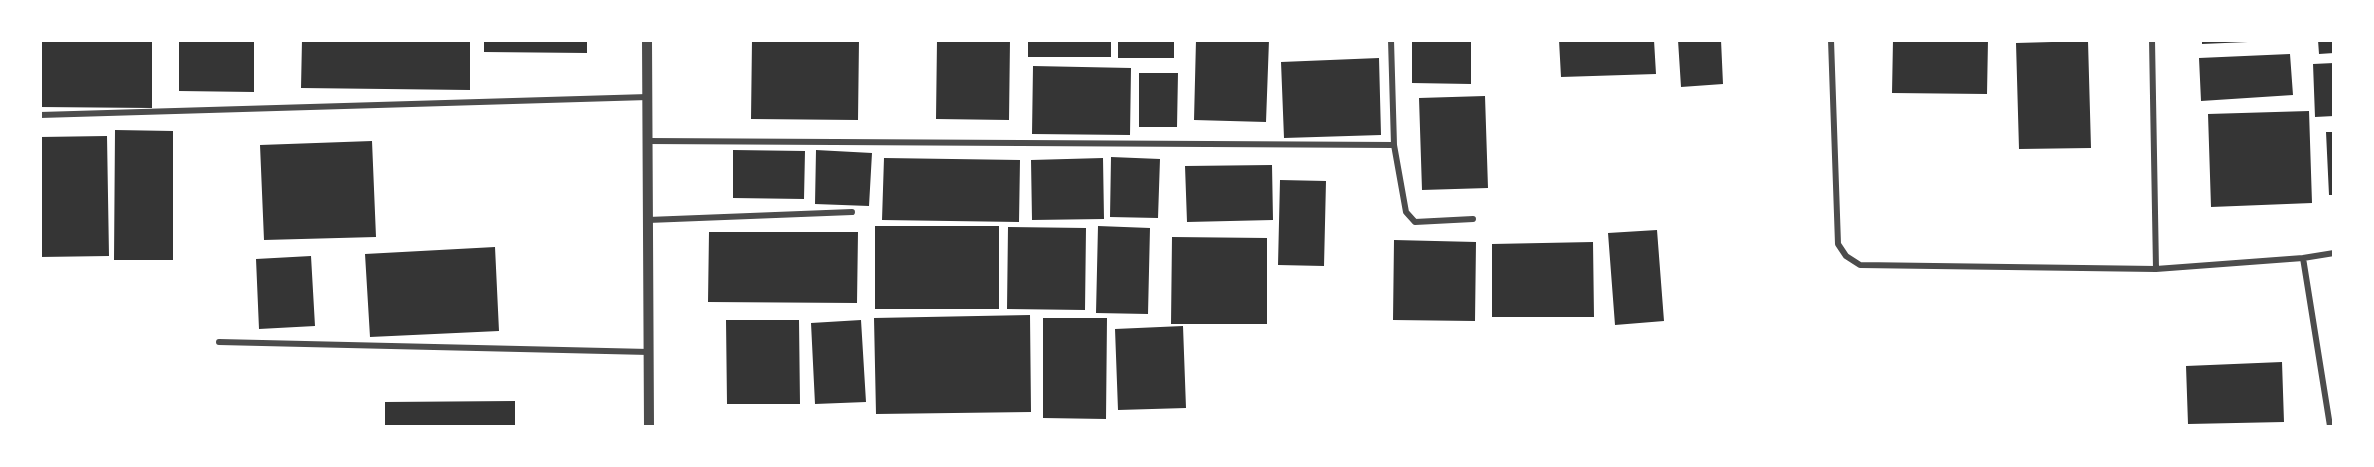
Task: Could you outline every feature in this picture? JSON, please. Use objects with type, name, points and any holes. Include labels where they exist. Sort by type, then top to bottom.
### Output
[{"type":"street","points":[[647,40],[649,426]]},
{"type":"street","points":[[1391,40],[1394,145],[1406,212],[1415,222],[1473,219]]},
{"type":"street","points":[[1831,40],[1835,214],[1838,243],[1846,256],[1860,265],[2156,269],[2304,258],[2334,253]]},
{"type":"street","points":[[2152,40],[2156,269]]},
{"type":"street","points":[[40,115],[648,97]]},
{"type":"street","points":[[648,141],[1394,145]]},
{"type":"street","points":[[648,220],[852,212]]},
{"type":"street","points":[[2304,258],[2330,426]]},
{"type":"street","points":[[219,342],[649,352]]},
{"type":"building","points":[[40,40],[152,40],[152,108],[40,107]]},
{"type":"building","points":[[179,40],[254,40],[254,92],[179,91]]},
{"type":"building","points":[[302,40],[470,40],[470,90],[301,88]]},
{"type":"building","points":[[484,40],[587,40],[587,53],[484,52]]},
{"type":"building","points":[[752,40],[859,40],[858,120],[751,119]]},
{"type":"building","points":[[937,40],[1010,40],[1009,120],[936,119]]},
{"type":"building","points":[[1028,40],[1111,40],[1111,57],[1028,57]]},
{"type":"building","points":[[1118,40],[1174,40],[1174,58],[1118,58]]},
{"type":"building","points":[[1196,40],[1269,40],[1266,122],[1194,120]]},
{"type":"building","points":[[1412,40],[1471,40],[1471,84],[1412,83]]},
{"type":"building","points":[[1559,40],[1654,40],[1656,74],[1561,77]]},
{"type":"building","points":[[1678,40],[1721,40],[1723,84],[1681,87]]},
{"type":"building","points":[[1893,40],[1988,40],[1987,94],[1892,93]]},
{"type":"building","points":[[2202,40],[2248,40],[2248,42],[2202,44]]},
{"type":"building","points":[[2318,40],[2334,40],[2334,53],[2319,54]]},
{"type":"building","points":[[2088,41],[2091,148],[2019,149],[2016,43]]},
{"type":"building","points":[[2290,54],[2293,95],[2201,101],[2199,58]]},
{"type":"building","points":[[1379,58],[1381,135],[1284,138],[1281,62]]},
{"type":"building","points":[[2334,63],[2334,116],[2315,117],[2313,64]]},
{"type":"building","points":[[1033,66],[1131,68],[1130,135],[1032,134]]},
{"type":"building","points":[[1139,73],[1178,73],[1177,127],[1139,127]]},
{"type":"building","points":[[1485,96],[1488,188],[1422,190],[1419,98]]},
{"type":"building","points":[[2309,111],[2312,203],[2211,207],[2208,114]]},
{"type":"building","points":[[115,130],[173,131],[173,260],[114,260]]},
{"type":"building","points":[[2326,132],[2334,132],[2334,195],[2329,195]]},
{"type":"building","points":[[107,136],[109,256],[40,257],[40,137]]},
{"type":"building","points":[[372,141],[376,237],[264,240],[260,145]]},
{"type":"building","points":[[733,150],[805,151],[804,199],[733,198]]},
{"type":"building","points":[[816,150],[872,153],[869,206],[815,204]]},
{"type":"building","points":[[1111,157],[1160,159],[1158,218],[1110,217]]},
{"type":"building","points":[[884,158],[1020,160],[1019,222],[882,220]]},
{"type":"building","points":[[1103,158],[1104,219],[1032,220],[1031,160]]},
{"type":"building","points":[[1272,165],[1273,220],[1187,222],[1185,166]]},
{"type":"building","points":[[1280,180],[1326,181],[1324,266],[1278,265]]},
{"type":"building","points":[[875,226],[999,226],[999,309],[875,309]]},
{"type":"building","points":[[1098,226],[1150,228],[1148,314],[1096,313]]},
{"type":"building","points":[[1008,227],[1086,228],[1085,310],[1007,309]]},
{"type":"building","points":[[1657,230],[1664,321],[1615,325],[1608,233]]},
{"type":"building","points":[[709,232],[858,232],[857,303],[708,302]]},
{"type":"building","points":[[1172,237],[1267,238],[1267,324],[1171,324]]},
{"type":"building","points":[[1394,240],[1476,242],[1475,321],[1393,320]]},
{"type":"building","points":[[1593,242],[1594,317],[1492,317],[1492,244]]},
{"type":"building","points":[[495,247],[499,331],[370,337],[365,254]]},
{"type":"building","points":[[311,256],[315,326],[259,329],[256,259]]},
{"type":"building","points":[[1030,315],[1031,412],[876,414],[874,318]]},
{"type":"building","points":[[1043,318],[1107,318],[1106,419],[1043,418]]},
{"type":"building","points":[[726,320],[799,320],[800,404],[727,404]]},
{"type":"building","points":[[861,320],[866,402],[815,404],[811,323]]},
{"type":"building","points":[[1183,326],[1186,408],[1118,410],[1115,329]]},
{"type":"building","points":[[2282,362],[2284,422],[2188,424],[2186,366]]},
{"type":"building","points":[[515,401],[515,426],[385,426],[385,402]]}]
